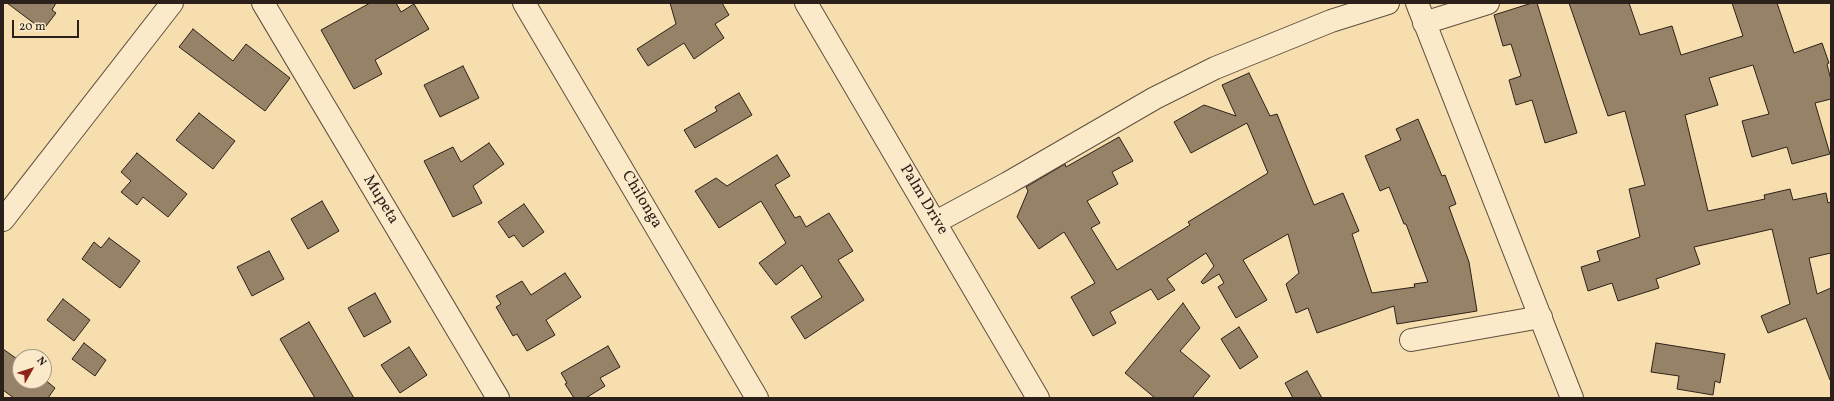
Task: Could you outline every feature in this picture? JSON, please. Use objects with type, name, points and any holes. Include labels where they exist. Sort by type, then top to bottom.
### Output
[{"type":"street","points":[[3,220],[172,3]]},
{"type":"street","name":"Mupeta","points":[[263,3],[498,398]]},
{"type":"street","name":"Chilonga","points":[[524,3],[757,398]]},
{"type":"street","name":"Palm Drive","points":[[806,3],[1038,398]]},
{"type":"street","points":[[936,222],[1154,98],[1215,68],[1331,22],[1388,3]]},
{"type":"street","points":[[1488,3],[1420,13],[1572,398]]},
{"type":"street","points":[[1411,340],[1540,317]]},
{"type":"building","points":[[7,3],[56,3],[52,10],[56,13],[43,30]]},
{"type":"building","points":[[370,3],[396,3],[401,12],[414,4],[429,29],[375,60],[382,74],[354,89],[321,30]]},
{"type":"building","points":[[670,3],[722,3],[729,15],[715,24],[724,38],[694,59],[684,43],[648,66],[637,49],[676,24]]},
{"type":"building","points":[[1532,3],[1537,3],[1577,133],[1545,143],[1532,100],[1516,105],[1509,80],[1521,76],[1511,44],[1503,46],[1494,15]]},
{"type":"building","points":[[1569,3],[1629,3],[1640,35],[1672,26],[1681,55],[1743,36],[1732,3],[1777,3],[1794,53],[1822,43],[1829,63],[1827,64],[1831,80],[1831,99],[1815,103],[1830,154],[1792,164],[1787,147],[1752,157],[1742,121],[1769,114],[1753,65],[1709,78],[1718,105],[1685,115],[1708,211],[1765,199],[1764,195],[1790,189],[1793,200],[1826,193],[1828,203],[1831,202],[1831,253],[1809,258],[1817,294],[1831,288],[1831,380],[1806,318],[1768,333],[1761,316],[1790,304],[1772,229],[1694,247],[1700,264],[1656,279],[1659,288],[1618,301],[1612,283],[1588,291],[1581,267],[1600,261],[1597,251],[1640,237],[1629,189],[1645,185],[1625,111],[1608,116]]},
{"type":"building","points":[[193,29],[233,61],[246,44],[290,78],[265,111],[179,47]]},
{"type":"building","points":[[463,66],[479,98],[440,117],[424,85]]},
{"type":"building","points":[[1249,73],[1270,116],[1277,114],[1314,205],[1343,193],[1359,231],[1352,234],[1372,293],[1415,287],[1414,284],[1428,282],[1406,224],[1404,224],[1389,187],[1380,191],[1365,156],[1401,140],[1396,129],[1418,119],[1442,176],[1445,175],[1456,204],[1449,207],[1469,262],[1477,311],[1397,324],[1394,306],[1317,333],[1308,308],[1296,313],[1286,284],[1299,273],[1288,234],[1243,260],[1267,300],[1236,318],[1218,287],[1224,283],[1219,274],[1203,284],[1201,282],[1214,266],[1206,253],[1167,279],[1175,290],[1158,300],[1151,289],[1110,312],[1116,323],[1093,336],[1071,297],[1095,283],[1064,232],[1039,249],[1017,217],[1028,191],[1026,187],[1065,164],[1066,167],[1119,137],[1133,161],[1112,172],[1118,184],[1087,201],[1100,223],[1091,228],[1117,270],[1190,225],[1188,222],[1268,173],[1247,123],[1191,153],[1174,122],[1204,105],[1236,116],[1222,85]]},
{"type":"building","points":[[739,93],[752,115],[695,148],[684,130],[717,111],[715,107]]},
{"type":"building","points":[[199,113],[235,141],[213,169],[176,140]]},
{"type":"building","points":[[489,143],[504,164],[473,186],[482,203],[453,217],[424,161],[453,147],[461,162]]},
{"type":"building","points":[[137,153],[187,194],[168,217],[143,197],[137,205],[121,192],[131,181],[121,172]]},
{"type":"building","points":[[777,155],[790,176],[775,185],[795,218],[800,216],[806,227],[829,213],[853,251],[838,260],[864,300],[805,339],[791,317],[822,297],[802,265],[776,285],[759,263],[786,243],[761,201],[719,228],[695,191],[716,178],[727,186]]},
{"type":"building","points":[[322,201],[339,231],[308,249],[291,219]]},
{"type":"building","points":[[524,204],[544,232],[523,247],[514,235],[509,238],[498,222]]},
{"type":"building","points":[[109,238],[140,261],[120,288],[82,259],[94,242],[101,248]]},
{"type":"building","points":[[269,251],[284,279],[252,296],[237,267]]},
{"type":"building","points":[[565,273],[581,297],[546,320],[555,335],[527,351],[517,334],[513,336],[496,307],[501,304],[496,296],[522,281],[531,295]]},
{"type":"building","points":[[375,293],[391,322],[364,337],[348,308]]},
{"type":"building","points":[[63,299],[90,320],[74,341],[47,320]]},
{"type":"building","points":[[1183,303],[1200,328],[1180,351],[1210,376],[1192,398],[1155,398],[1125,373]]},
{"type":"building","points":[[309,322],[354,398],[315,398],[280,339]]},
{"type":"building","points":[[1239,327],[1258,357],[1240,369],[1221,339]]},
{"type":"building","points":[[84,343],[106,360],[95,376],[72,359]]},
{"type":"building","points":[[1656,343],[1725,354],[1720,383],[1715,381],[1713,395],[1677,389],[1679,376],[1651,372]]},
{"type":"building","points":[[608,346],[620,367],[600,378],[605,386],[586,398],[574,398],[565,384],[567,383],[561,373]]},
{"type":"building","points":[[409,347],[427,375],[400,393],[381,365]]},
{"type":"building","points":[[3,349],[12,355],[12,389],[52,389],[52,386],[55,388],[48,398],[14,398],[3,390]]},
{"type":"building","points":[[1307,371],[1322,398],[1293,398],[1285,383]]}]
